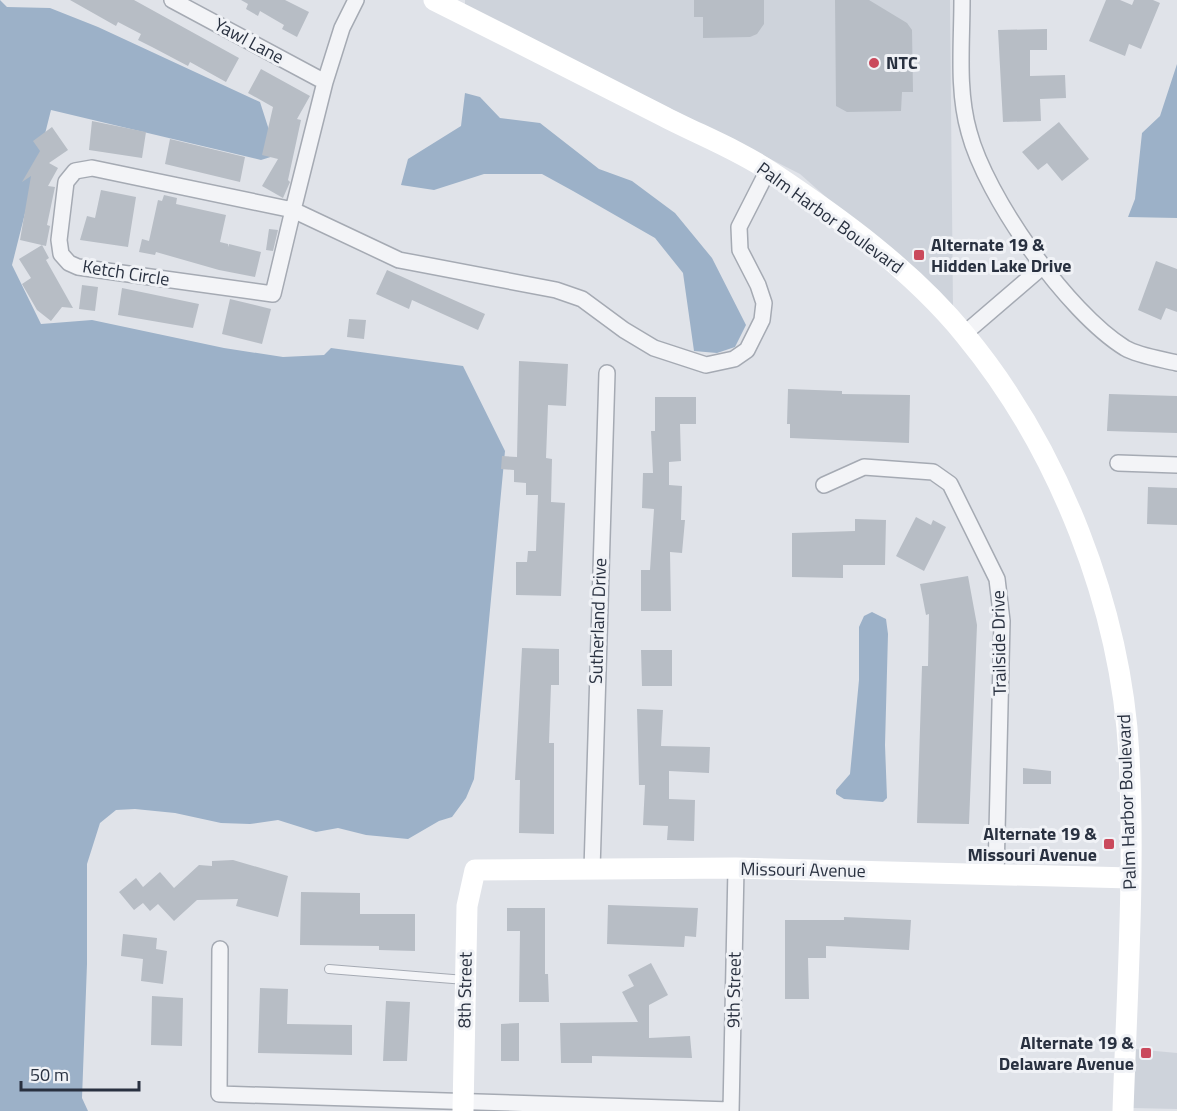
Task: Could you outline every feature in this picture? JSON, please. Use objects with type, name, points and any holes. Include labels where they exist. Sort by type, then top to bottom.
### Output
[{"type":"main road","name":"Palm Harbor Boulevard","points":[[434,0],[768,170],[867,241],[909,276],[964,334],[1024,421],[1049,467],[1091,563],[1107,614],[1118,666],[1128,752],[1131,878],[1124,1111]]},
{"type":"main road","name":"Missouri Avenue","points":[[476,870],[736,868],[1131,878]]},
{"type":"main road","name":"8th Street","points":[[463,1105],[467,906],[476,870]]},
{"type":"street","name":"Yawl Lane","points":[[172,0],[326,82]]},
{"type":"street","name":"Ketch Circle","points":[[293,210],[92,168],[75,171],[66,182],[59,240],[61,254],[69,263],[78,267],[273,294],[326,82],[342,28],[356,0]]},
{"type":"street","points":[[962,0],[962,88],[969,133],[993,192],[1042,267],[1098,327],[1126,349],[1177,363]]},
{"type":"street","points":[[293,210],[399,260],[556,290],[582,299],[624,330],[654,348],[706,365],[734,359],[747,350],[762,320],[764,303],[758,285],[740,250],[739,227],[768,170]]},
{"type":"street","points":[[964,334],[1042,267]]},
{"type":"street","name":"Sutherland Drive","points":[[592,870],[607,373]]},
{"type":"street","points":[[1118,463],[1177,465]]},
{"type":"street","name":"Trailside Drive","points":[[824,485],[864,467],[933,472],[950,484],[997,579],[1002,621],[996,874]]},
{"type":"street","name":"9th Street","points":[[731,1111],[736,868]]},
{"type":"street","points":[[220,949],[219,1094],[463,1105],[731,1111]]},
{"type":"lane","points":[[329,969],[465,980]]},
{"type":"shaded area","points":[[465,0],[950,0],[953,309],[800,174],[465,5]]},
{"type":"shaded area","points":[[1134,1049],[1177,1053],[1177,1109],[1132,1108]]},
{"type":"water","points":[[0,0],[7,7],[50,8],[98,27],[260,102],[277,155],[261,160],[51,110],[12,265],[41,324],[92,320],[224,348],[283,357],[324,355],[331,348],[463,366],[505,451],[474,779],[466,798],[452,817],[439,821],[408,839],[366,835],[338,828],[316,832],[278,820],[250,824],[221,823],[175,813],[135,809],[116,810],[100,823],[87,864],[87,964],[82,1098],[88,1111],[0,1111]]},
{"type":"water","points":[[1177,64],[1177,218],[1128,217],[1135,199],[1142,133],[1160,116]]},
{"type":"water","points":[[465,93],[480,97],[500,118],[540,123],[599,169],[632,181],[675,213],[712,258],[746,325],[735,347],[717,353],[694,351],[683,273],[655,238],[542,174],[484,174],[434,190],[401,185],[408,159],[461,126]]},
{"type":"water","points":[[872,612],[886,619],[888,634],[885,745],[887,798],[883,802],[844,799],[836,794],[836,790],[850,774],[859,680],[859,627],[864,616]]},
{"type":"building","points":[[70,0],[134,0],[239,58],[226,82],[190,62],[188,66],[138,40],[141,34],[118,22],[116,26]]},
{"type":"building","points":[[241,0],[285,0],[309,12],[297,37],[282,29],[284,25],[260,11],[258,16],[246,9],[248,4]]},
{"type":"building","points":[[694,0],[764,0],[764,24],[757,34],[750,37],[703,38],[703,17],[694,17]]},
{"type":"building","name":"NTC","points":[[835,0],[869,0],[907,23],[912,30],[913,92],[902,92],[901,111],[847,112],[836,106]]},
{"type":"building","points":[[1106,0],[1120,0],[1132,5],[1134,0],[1153,0],[1160,3],[1141,49],[1129,44],[1125,56],[1089,41]]},
{"type":"building","points":[[1047,29],[1047,50],[1030,50],[1030,76],[1065,75],[1066,98],[1040,99],[1041,121],[1003,122],[998,30]]},
{"type":"building","points":[[261,69],[310,96],[297,119],[301,120],[288,180],[290,182],[283,198],[262,186],[278,159],[262,155],[273,107],[248,93]]},
{"type":"building","points":[[92,121],[146,132],[142,158],[89,150]]},
{"type":"building","points":[[1059,122],[1089,159],[1062,181],[1047,163],[1038,170],[1022,152]]},
{"type":"building","points":[[52,127],[68,150],[49,163],[58,168],[48,186],[55,187],[47,225],[50,226],[46,246],[20,240],[31,176],[22,182],[40,151],[33,141]]},
{"type":"building","points":[[170,139],[245,157],[240,182],[165,164]]},
{"type":"building","points":[[101,190],[136,197],[128,247],[80,240],[87,216],[95,218]]},
{"type":"building","points":[[164,195],[177,198],[176,204],[226,215],[220,242],[228,244],[228,247],[229,244],[261,252],[255,277],[219,270],[156,252],[155,255],[139,252],[142,239],[149,241],[158,200],[162,201]]},
{"type":"building","points":[[269,229],[278,230],[273,251],[266,250]]},
{"type":"building","points":[[42,245],[49,258],[46,260],[73,308],[62,307],[51,321],[37,310],[22,284],[31,278],[19,259]]},
{"type":"building","points":[[1156,261],[1177,269],[1177,312],[1166,308],[1161,320],[1138,310]]},
{"type":"building","points":[[387,270],[485,314],[478,330],[412,300],[409,309],[376,294]]},
{"type":"building","points":[[82,285],[98,287],[95,311],[79,309]]},
{"type":"building","points":[[122,288],[199,304],[193,328],[118,315]]},
{"type":"building","points":[[230,299],[271,309],[262,344],[222,334]]},
{"type":"building","points":[[349,319],[366,320],[364,339],[347,337]]},
{"type":"building","points":[[519,361],[568,364],[566,406],[548,405],[546,458],[552,459],[551,502],[565,503],[561,596],[516,595],[516,562],[527,562],[528,551],[536,551],[538,495],[526,495],[526,483],[514,482],[514,470],[501,469],[502,456],[517,457]]},
{"type":"building","points":[[788,389],[842,391],[842,394],[910,395],[909,443],[790,438],[790,424],[787,424]]},
{"type":"building","points":[[1109,394],[1177,396],[1177,433],[1107,431]]},
{"type":"building","points":[[655,397],[696,397],[696,424],[680,424],[681,461],[669,462],[669,485],[682,486],[681,520],[685,520],[682,553],[670,552],[671,611],[641,611],[641,570],[650,570],[654,509],[642,508],[643,473],[653,473],[651,431],[655,431]]},
{"type":"building","points":[[1148,487],[1177,488],[1177,525],[1147,524]]},
{"type":"building","points":[[916,517],[931,525],[933,520],[946,527],[924,571],[896,556]]},
{"type":"building","points":[[855,519],[886,520],[885,565],[843,565],[843,578],[792,577],[792,533],[855,531]]},
{"type":"building","points":[[968,576],[977,625],[969,824],[917,823],[922,666],[928,666],[929,614],[926,615],[920,584]]},
{"type":"building","points":[[522,648],[559,649],[559,685],[551,685],[549,743],[554,743],[554,834],[519,833],[520,780],[515,780]]},
{"type":"building","points":[[641,650],[672,650],[672,686],[642,686]]},
{"type":"building","points":[[637,709],[663,710],[661,746],[710,747],[709,773],[669,771],[669,799],[695,800],[694,841],[667,840],[668,826],[643,825],[645,785],[639,785]]},
{"type":"building","points":[[1023,768],[1051,771],[1051,784],[1023,784]]},
{"type":"building","points":[[233,860],[288,876],[278,917],[236,906],[238,899],[197,900],[174,921],[158,904],[150,911],[143,903],[134,910],[119,892],[136,878],[143,887],[160,872],[174,888],[199,865],[212,866],[212,861]]},
{"type":"building","points":[[301,892],[360,893],[360,914],[415,914],[415,951],[379,950],[379,946],[300,945]]},
{"type":"building","points":[[608,905],[698,908],[696,937],[685,936],[684,947],[607,944]]},
{"type":"building","points":[[507,908],[545,908],[545,974],[548,974],[549,1002],[519,1002],[520,931],[507,931]]},
{"type":"building","points":[[844,917],[911,920],[909,950],[826,946],[826,958],[808,958],[809,999],[785,999],[785,920],[844,920]]},
{"type":"building","points":[[123,934],[157,938],[156,949],[167,951],[163,984],[141,981],[143,959],[121,956]]},
{"type":"building","points":[[651,963],[668,995],[649,1005],[649,1038],[690,1036],[692,1058],[592,1056],[592,1063],[561,1063],[560,1023],[638,1022],[622,992],[634,986],[628,975]]},
{"type":"building","points":[[260,988],[288,989],[287,1024],[352,1025],[352,1055],[258,1053]]},
{"type":"building","points":[[152,996],[183,998],[182,1046],[151,1045]]},
{"type":"building","points":[[386,1001],[410,1002],[407,1061],[383,1061]]},
{"type":"building","points":[[519,1023],[519,1061],[501,1061],[501,1024]]},
{"type":"place","name":"NTC","points":[[874,63]]},
{"type":"place","name":"Alternate 19 & Hidden Lake Drive","points":[[919,255]]},
{"type":"place","name":"Alternate 19 & Missouri Avenue","points":[[1109,844]]},
{"type":"place","name":"Alternate 19 & Delaware Avenue","points":[[1146,1053]]}]
